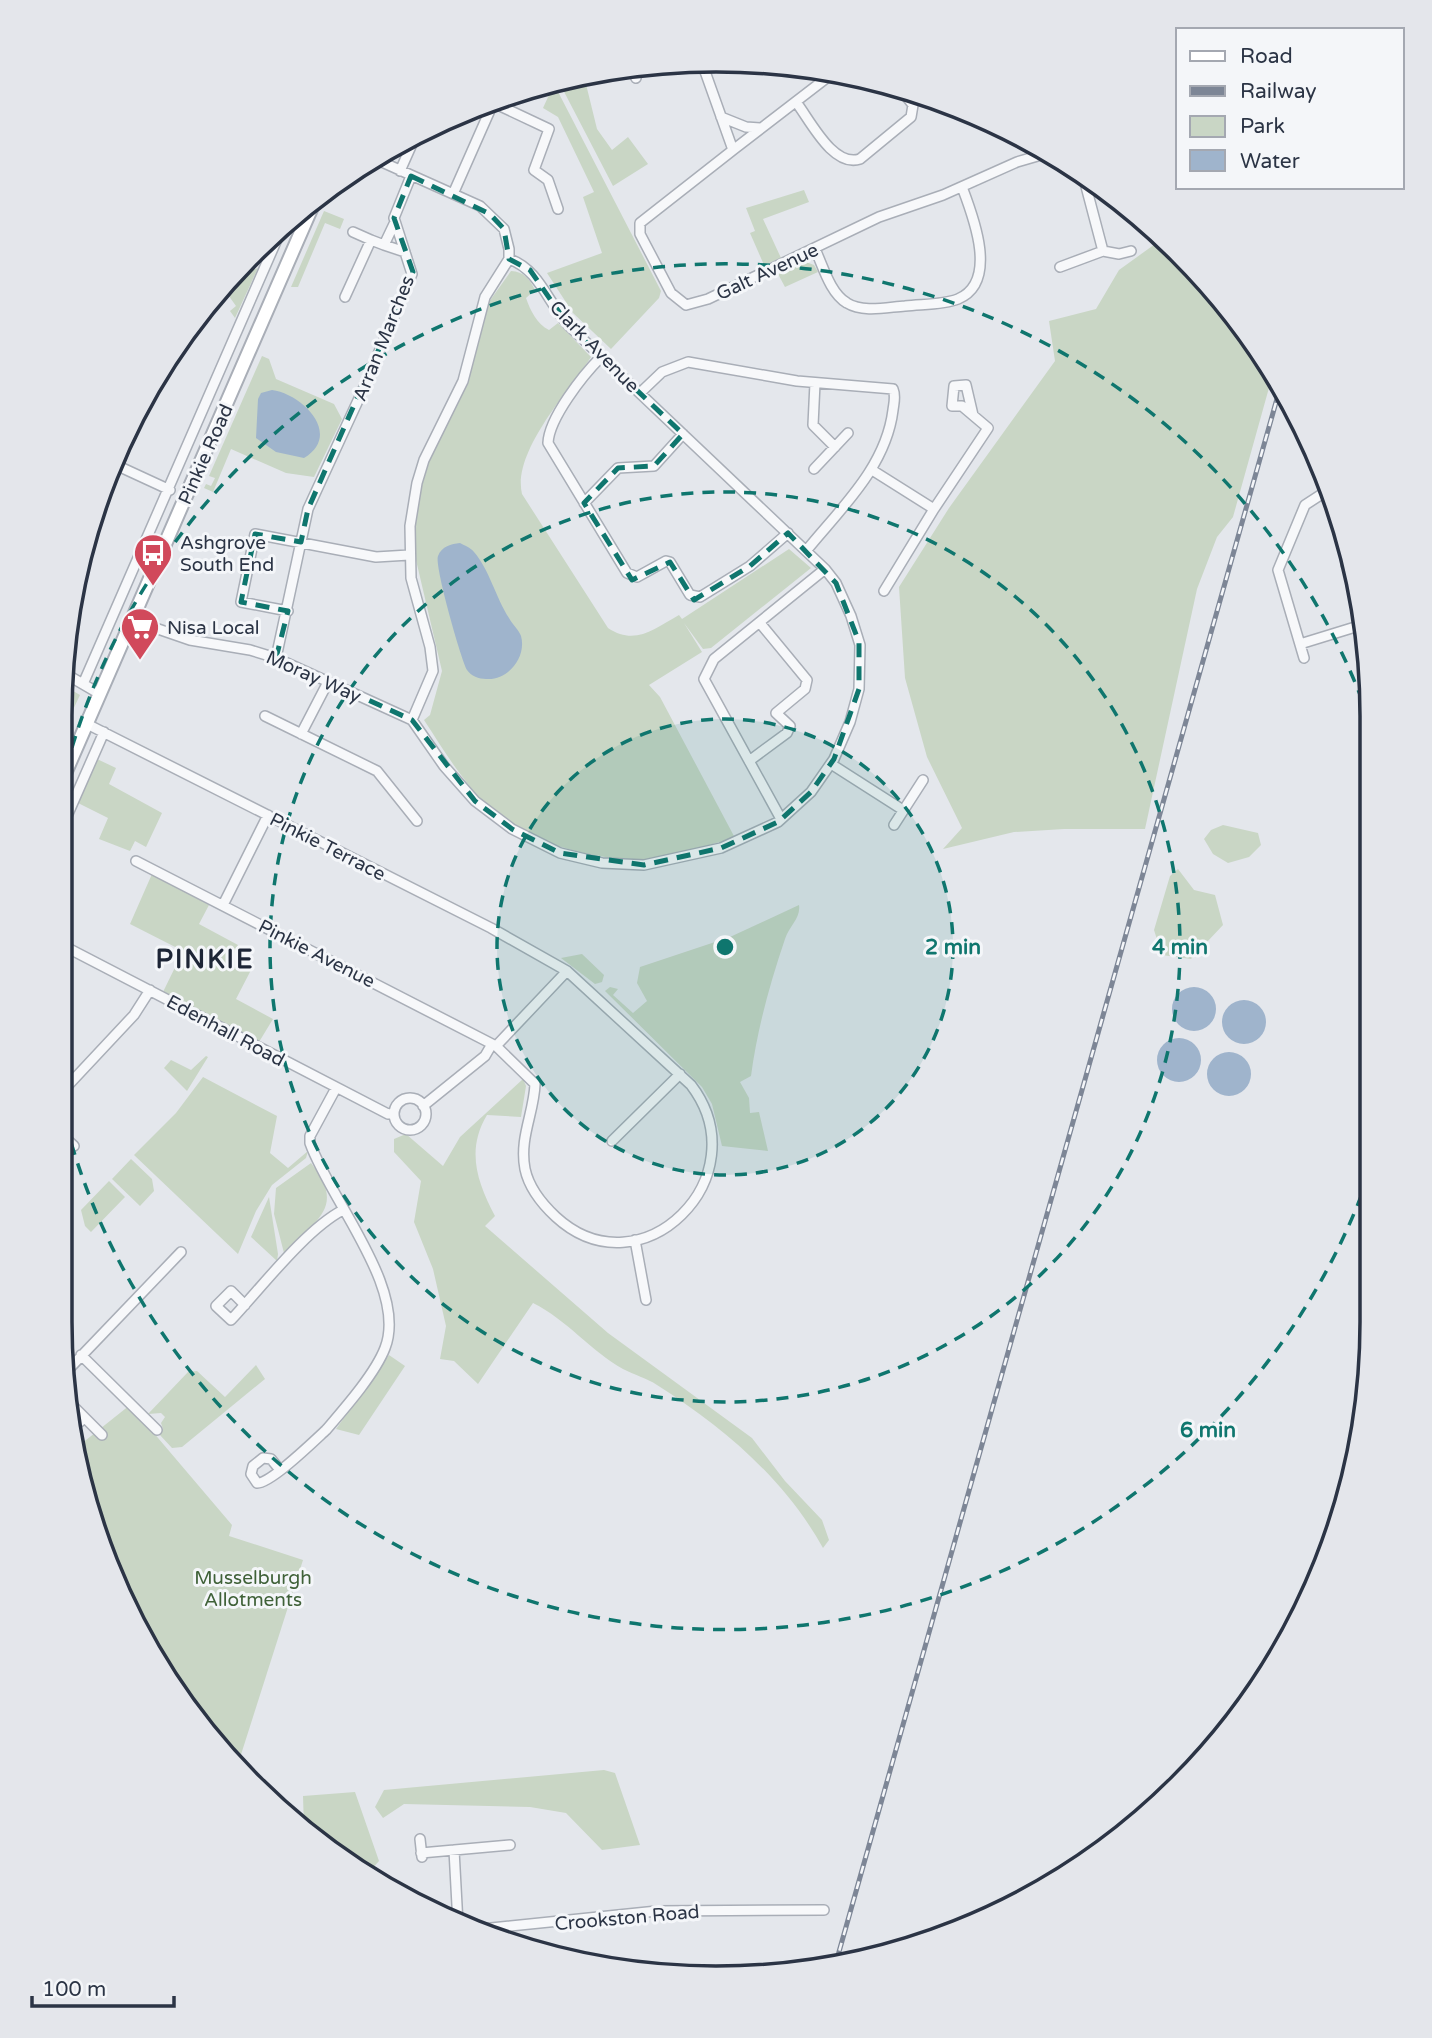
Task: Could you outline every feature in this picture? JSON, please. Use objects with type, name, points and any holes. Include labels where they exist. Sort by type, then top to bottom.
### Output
[{"type":"main road","name":"Pinkie Road","points":[[72,758],[306,220]]},
{"type":"street","points":[[705,72],[733,150],[823,81]]},
{"type":"street","points":[[796,102],[837,155],[852,161],[877,145],[913,114],[911,102]]},
{"type":"street","points":[[504,108],[549,129],[534,170],[548,180],[558,209]]},
{"type":"street","points":[[453,194],[488,114]]},
{"type":"street","points":[[721,117],[760,128]]},
{"type":"street","points":[[400,171],[410,150]]},
{"type":"street","name":"Galt Avenue","points":[[733,150],[640,223],[640,234],[677,301],[694,305],[879,217],[1035,157]]},
{"type":"street","points":[[385,164],[480,206],[499,222],[508,239],[509,259],[485,297],[463,381],[424,460],[413,505],[409,555],[411,578],[430,647],[433,671],[412,720]]},
{"type":"street","points":[[384,245],[411,176]]},
{"type":"street","points":[[815,249],[837,294],[855,307],[887,307],[961,298],[976,284],[980,264],[976,228],[962,187]]},
{"type":"street","points":[[1087,189],[1103,250]]},
{"type":"street","name":"Arran Marches","points":[[276,658],[288,611],[307,509],[412,274],[394,224]]},
{"type":"street","name":"Arran Marches","points":[[354,232],[405,252]]},
{"type":"street","points":[[345,297],[371,240]]},
{"type":"street","name":"Pinkie Road","points":[[83,684],[170,490],[273,248]]},
{"type":"street","points":[[1060,267],[1103,250],[1119,254],[1131,251]]},
{"type":"street","name":"Clark Avenue","points":[[412,720],[444,766],[475,801],[532,840],[579,858],[644,865],[681,858],[752,836],[781,819],[811,792],[831,764],[850,722],[859,689],[860,645],[836,583],[825,569],[563,319],[530,270],[509,259]]},
{"type":"street","points":[[244,314],[263,322]]},
{"type":"street","points":[[601,357],[579,382],[549,434],[550,451],[631,576],[636,577],[666,561],[670,562],[694,597],[732,578],[788,533]]},
{"type":"street","points":[[640,393],[662,372],[688,362],[816,383],[893,389],[895,395],[892,422],[872,470],[806,551]]},
{"type":"street","points":[[816,383],[813,425],[835,447]]},
{"type":"street","points":[[884,591],[966,458],[987,433],[988,428],[973,415]]},
{"type":"street","points":[[814,469],[848,433]]},
{"type":"street","points":[[583,503],[618,468],[654,466],[683,434]]},
{"type":"street","points":[[122,468],[170,490]]},
{"type":"street","points":[[872,470],[934,509]]},
{"type":"street","points":[[1304,657],[1279,576],[1279,563],[1305,505],[1321,495]]},
{"type":"street","points":[[288,611],[241,602],[255,534],[376,558],[409,555]]},
{"type":"street","points":[[781,819],[704,679],[714,659],[825,569]]},
{"type":"street","name":"Moray Way","points":[[132,621],[190,640],[250,649],[276,658],[412,720]]},
{"type":"street","points":[[749,761],[787,733],[790,726],[776,713],[805,689],[807,680],[760,623]]},
{"type":"street","points":[[1300,644],[1354,627]]},
{"type":"street","points":[[73,678],[100,694]]},
{"type":"street","points":[[301,734],[328,682]]},
{"type":"street","points":[[265,716],[377,771],[417,821]]},
{"type":"street","name":"Pinkie Terrace","points":[[87,724],[491,928],[567,971],[680,1074],[697,1093],[708,1115],[714,1147],[711,1167],[696,1199],[684,1213],[657,1233],[635,1240]]},
{"type":"street","points":[[72,805],[104,732]]},
{"type":"street","points":[[831,764],[903,810]]},
{"type":"street","points":[[894,825],[923,780]]},
{"type":"street","points":[[223,905],[268,815]]},
{"type":"street","name":"Pinkie Avenue","points":[[136,861],[494,1045],[535,1084],[525,1129],[524,1157],[526,1171],[538,1197],[560,1221],[590,1237],[605,1241],[635,1240]]},
{"type":"street","name":"Edenhall Road","points":[[72,950],[388,1114],[394,1113],[400,1127],[414,1130],[424,1120],[423,1106]]},
{"type":"street","points":[[394,1113],[398,1104],[406,1099],[416,1100],[423,1106],[485,1056],[567,971]]},
{"type":"street","points":[[72,1083],[134,1015],[150,990]]},
{"type":"street","points":[[612,1141],[680,1074]]},
{"type":"street","points":[[280,1470],[333,1421],[381,1356],[389,1335],[390,1313],[387,1297],[310,1143],[310,1136],[335,1087]]},
{"type":"street","points":[[245,1305],[325,1220],[343,1210]]},
{"type":"street","points":[[635,1240],[646,1300]]},
{"type":"street","points":[[73,1365],[181,1252]]},
{"type":"street","points":[[82,1355],[156,1425]]},
{"type":"street","points":[[78,1411],[102,1435]]},
{"type":"street","points":[[80,1422],[85,1418]]},
{"type":"street","points":[[420,1839],[422,1856],[510,1845]]},
{"type":"street","points":[[454,1850],[457,1912]]},
{"type":"street","name":"Crookston Road","points":[[497,1927],[657,1911],[824,1910]]},
{"type":"highlighted area","points":[[411,176],[490,214],[504,229],[509,259],[530,270],[568,325],[683,434],[654,466],[618,468],[584,503],[632,580],[670,562],[694,600],[750,566],[788,533],[836,583],[859,642],[859,689],[834,759],[811,792],[778,822],[721,848],[644,865],[560,853],[512,829],[475,801],[412,720],[276,658],[288,611],[241,602],[255,534],[301,542],[308,509],[413,272],[394,218]]},
{"type":"green space","points":[[586,85],[597,129],[612,150],[628,137],[648,164],[613,186],[563,90]]},
{"type":"green space","points":[[558,92],[661,291],[659,298],[611,349],[573,313],[547,273],[602,253],[583,197],[594,192],[558,117],[543,108],[549,94]]},
{"type":"green space","points":[[804,190],[809,202],[763,219],[781,258],[764,265],[750,233],[755,231],[746,208]]},
{"type":"green space","points":[[324,211],[344,219],[340,229],[325,223],[298,287],[291,287]]},
{"type":"green space","points":[[1155,244],[1172,260],[1227,324],[1269,386],[1233,517],[1217,537],[1197,589],[1145,829],[1014,832],[943,849],[962,828],[927,757],[905,678],[899,587],[949,508],[1055,361],[1049,321],[1096,309],[1119,270]]},
{"type":"green space","points":[[806,262],[814,265],[818,272],[785,287],[778,274]]},
{"type":"green space","points":[[258,268],[235,318],[230,311],[236,306],[228,295],[250,271]]},
{"type":"green space","points":[[511,271],[523,274],[533,286],[535,290],[526,298],[541,324],[549,330],[558,323],[591,357],[544,422],[534,441],[521,477],[522,494],[608,628],[627,636],[636,635],[653,630],[679,615],[682,619],[789,549],[811,568],[711,648],[703,649],[684,623],[702,652],[649,685],[660,697],[735,838],[667,856],[638,859],[595,855],[550,843],[511,824],[485,803],[457,769],[424,720],[430,715],[442,671],[416,560],[414,537],[420,492],[430,459],[469,378],[486,306]]},
{"type":"green space","points":[[262,356],[269,359],[276,379],[334,404],[342,419],[314,477],[286,473],[231,449],[213,492],[204,488],[206,484],[211,486],[215,478],[209,476]]},
{"type":"green space","points":[[73,691],[80,695],[72,712]]},
{"type":"green space","points":[[97,759],[116,768],[109,784],[162,813],[146,847],[135,841],[130,851],[99,839],[108,818],[78,803]]},
{"type":"green space","points":[[1223,825],[1258,833],[1261,845],[1249,857],[1228,863],[1213,854],[1204,839],[1211,830]]},
{"type":"green space","points":[[1178,869],[1194,890],[1215,895],[1223,925],[1191,959],[1162,955],[1154,930],[1170,876]]},
{"type":"green space","points":[[152,874],[209,905],[199,924],[238,945],[232,958],[251,970],[236,999],[273,1019],[259,1042],[163,992],[183,951],[130,924]]},
{"type":"green space","points":[[799,905],[769,990],[751,1076],[740,1082],[749,1098],[750,1113],[759,1112],[768,1151],[722,1146],[712,1104],[702,1087],[605,991],[610,987],[618,989],[613,995],[633,1013],[647,1001],[637,983],[640,967],[730,937]]},
{"type":"green space","points":[[582,954],[604,975],[602,982],[595,984],[561,958]]},
{"type":"green space","points":[[208,1057],[187,1091],[164,1068],[171,1060],[191,1070]]},
{"type":"green space","points":[[203,1077],[277,1116],[270,1153],[288,1168],[308,1151],[306,1158],[272,1185],[256,1211],[238,1254],[134,1155],[176,1113]]},
{"type":"green space","points":[[523,1079],[526,1086],[521,1117],[487,1115],[477,1141],[476,1166],[483,1191],[495,1216],[485,1226],[608,1333],[752,1438],[785,1481],[822,1520],[829,1540],[823,1548],[790,1499],[750,1456],[728,1437],[657,1385],[611,1362],[557,1318],[533,1303],[478,1384],[454,1361],[440,1359],[446,1326],[433,1269],[414,1222],[421,1181],[394,1152],[394,1139],[406,1134],[443,1166],[460,1137]]},
{"type":"green space","points":[[131,1159],[152,1179],[154,1191],[140,1206],[112,1179]]},
{"type":"green space","points":[[311,1163],[326,1191],[326,1203],[316,1222],[284,1253],[274,1214],[276,1188]]},
{"type":"green space","points":[[109,1181],[125,1197],[91,1232],[85,1226],[81,1210]]},
{"type":"green space","points":[[269,1197],[278,1254],[277,1261],[251,1237]]},
{"type":"green space","points":[[389,1355],[405,1366],[359,1435],[336,1429]]},
{"type":"green space","points":[[256,1365],[265,1379],[182,1447],[172,1448],[159,1434],[163,1429],[161,1423],[165,1417],[161,1413],[148,1414],[188,1372],[197,1371],[225,1397]]},
{"type":"green space","name":"Musselburgh Allotments","points":[[130,1405],[232,1525],[229,1536],[303,1560],[240,1756],[180,1680],[138,1607],[106,1529],[83,1442]]},
{"type":"green space","points":[[604,1770],[615,1773],[640,1845],[602,1850],[566,1813],[530,1807],[404,1804],[383,1818],[375,1807],[384,1790]]},
{"type":"green space","points":[[355,1792],[379,1861],[373,1867],[304,1816],[303,1796]]},
{"type":"water","points":[[272,390],[295,399],[314,416],[320,438],[315,448],[304,458],[276,452],[256,438],[258,399],[261,393]]},
{"type":"water","points":[[460,543],[471,549],[479,559],[504,610],[521,636],[518,660],[508,672],[494,679],[478,678],[467,670],[444,593],[438,556],[444,548]]},
{"type":"water","points":[[1194,987],[1209,994],[1216,1009],[1209,1024],[1194,1031],[1179,1024],[1172,1009],[1179,994]]},
{"type":"water","points":[[1244,1000],[1259,1007],[1266,1022],[1259,1037],[1244,1044],[1229,1037],[1222,1022],[1229,1007]]},
{"type":"water","points":[[1179,1038],[1194,1045],[1201,1060],[1194,1075],[1179,1082],[1164,1075],[1157,1060],[1164,1045]]},
{"type":"water","points":[[1229,1052],[1244,1059],[1251,1074],[1244,1089],[1229,1096],[1214,1089],[1207,1074],[1214,1059]]},
{"type":"railway","points":[[838,1955],[1277,399]]},
{"type":"place","name":"Ashgrove South End","points":[[153,587]]},
{"type":"place","name":"Nisa Local","points":[[140,661]]},
{"type":"district","name":"PINKIE","points":[[205,959]]}]
